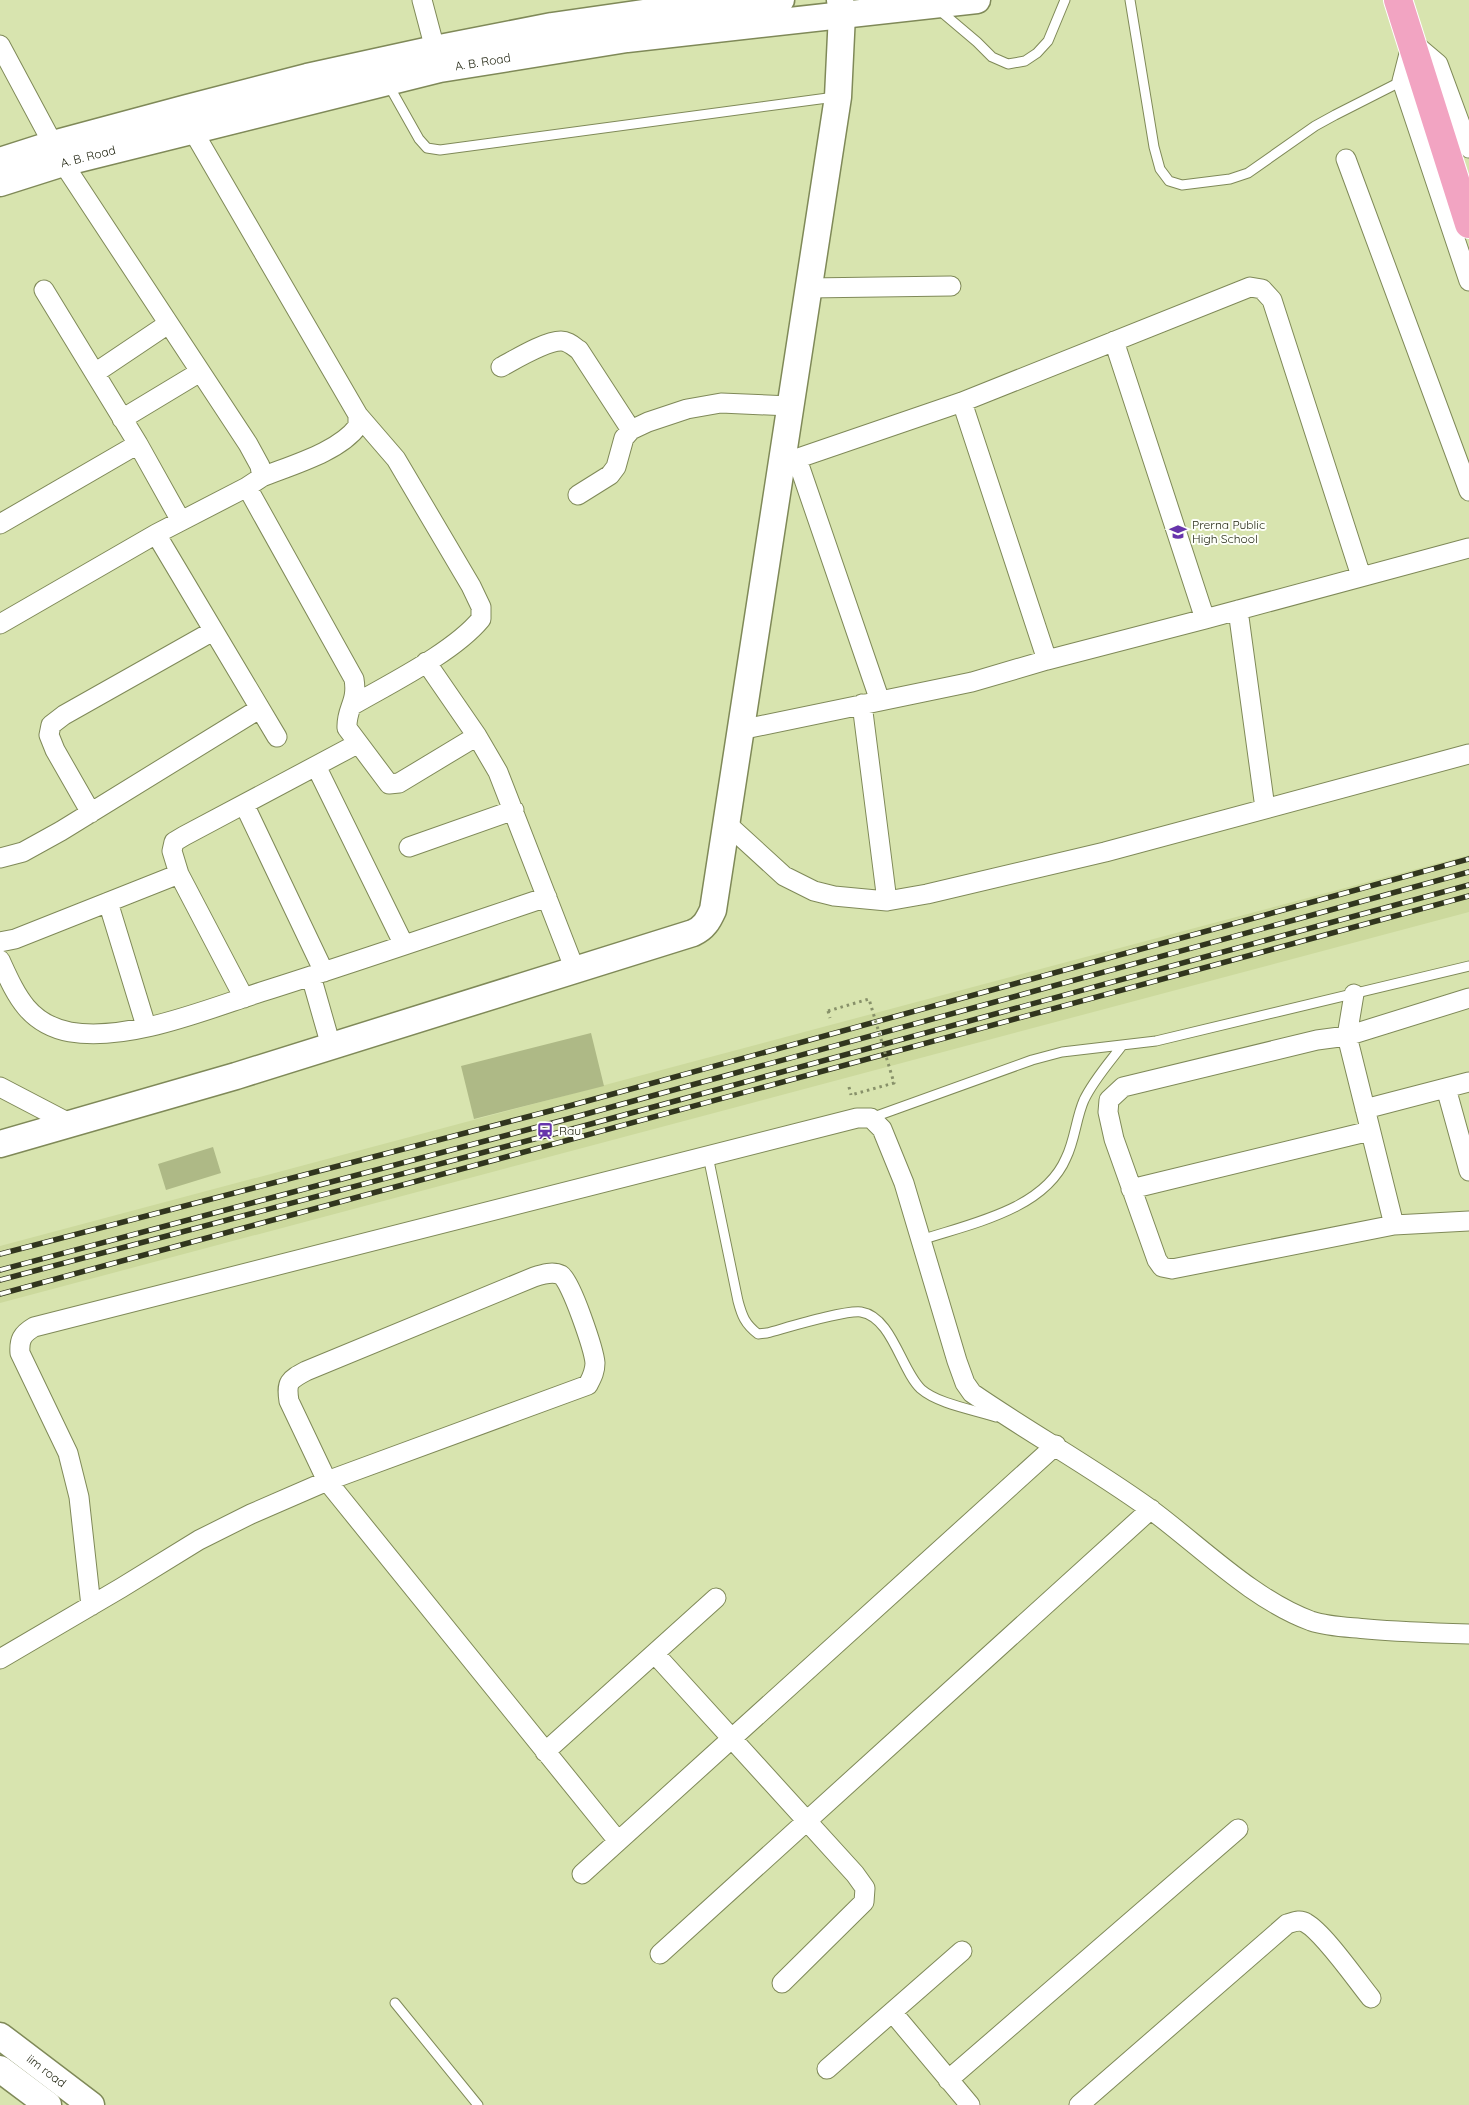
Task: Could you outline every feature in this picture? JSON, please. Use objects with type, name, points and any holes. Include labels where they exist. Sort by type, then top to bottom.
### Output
[{"type":"main road","name":"A. B. Road","points":[[0,183],[58,154],[307,77],[552,26],[679,8],[780,0]]},
{"type":"main road","name":"A. B. Road","points":[[0,161],[58,154],[193,132],[440,69],[841,7],[933,6],[977,0]]},
{"type":"main road","points":[[1398,0],[1469,224]]},
{"type":"main road","points":[[0,1144],[236,1076],[693,934],[708,922],[713,910],[740,730],[789,461],[790,406],[838,96],[841,7]]},
{"type":"main road","name":"iim road","points":[[0,2036],[90,2105]]},
{"type":"main road","points":[[8,2075],[32,2061]]},
{"type":"main road","name":"iim road","points":[[8,2075],[48,2105]]},
{"type":"street","points":[[422,0],[435,50]]},
{"type":"street","points":[[1469,148],[1438,64],[1412,42],[1402,81],[1469,282]]},
{"type":"street","points":[[0,45],[58,154],[248,444],[260,466],[255,482],[354,680],[356,692],[353,706],[347,718],[347,728],[357,744],[389,784],[398,783],[477,736]]},
{"type":"street","points":[[193,132],[358,415],[396,459],[471,586],[481,607],[481,620],[472,631],[426,662],[353,706]]},
{"type":"street","points":[[1346,159],[1469,491]]},
{"type":"street","points":[[808,288],[950,286]]},
{"type":"street","points":[[887,901],[871,702],[789,461],[962,402],[1250,287],[1262,289],[1272,300],[1361,576]]},
{"type":"street","points":[[44,290],[138,444],[181,521]]},
{"type":"street","points":[[94,373],[168,324]]},
{"type":"street","points":[[501,366],[544,346],[560,341],[570,343],[579,350],[632,430]]},
{"type":"street","points":[[1114,341],[1205,620]]},
{"type":"street","points":[[122,418],[200,372]]},
{"type":"street","points":[[962,402],[1046,660]]},
{"type":"street","points":[[578,495],[610,475],[616,466],[624,438],[632,430],[648,422],[687,409],[721,403],[790,406]]},
{"type":"street","points":[[0,624],[156,534],[255,482],[322,453],[351,435],[358,426],[358,415]]},
{"type":"street","points":[[0,524],[138,444]]},
{"type":"street","points":[[156,534],[277,737]]},
{"type":"street","points":[[740,730],[972,682],[1046,660],[1205,620],[1469,548]]},
{"type":"street","points":[[1238,610],[1265,808]]},
{"type":"street","points":[[91,813],[48,735],[51,725],[213,631]]},
{"type":"street","points":[[426,662],[477,736],[498,772],[575,970]]},
{"type":"street","points":[[2,855],[23,852],[91,813],[259,708]]},
{"type":"street","points":[[244,998],[180,874],[172,851],[174,842],[357,744]]},
{"type":"street","points":[[726,823],[784,876],[799,884],[814,891],[834,896],[887,901],[927,894],[1105,852],[1469,754]]},
{"type":"street","points":[[316,766],[404,945]]},
{"type":"street","points":[[244,804],[317,974],[331,1046]]},
{"type":"street","points":[[409,846],[514,810]]},
{"type":"street","points":[[0,942],[15,939],[180,874]]},
{"type":"street","points":[[0,960],[19,1000],[32,1014],[46,1024],[69,1031],[113,1033],[146,1026],[244,998],[547,897]]},
{"type":"street","points":[[108,902],[146,1026]]},
{"type":"street","points":[[1354,994],[1347,1036],[1394,1225]]},
{"type":"street","points":[[1469,998],[1347,1036],[1317,1040],[1123,1087],[1109,1100],[1108,1112],[1114,1139],[1131,1189],[1156,1260],[1162,1267],[1172,1269],[1394,1225],[1469,1221]]},
{"type":"street","points":[[1365,1109],[1469,1082]]},
{"type":"street","points":[[0,1087],[69,1123]]},
{"type":"street","points":[[1446,1088],[1469,1171]]},
{"type":"street","points":[[91,1606],[79,1497],[68,1453],[20,1354],[19,1343],[25,1332],[34,1327],[856,1118],[871,1118],[882,1129],[904,1183],[965,1383],[972,1393],[1056,1445],[1151,1509],[1249,1586],[1292,1612],[1311,1621],[1329,1626],[1469,1634]]},
{"type":"street","points":[[1131,1189],[1370,1131]]},
{"type":"street","points":[[0,1659],[199,1540],[251,1514],[327,1481],[588,1385],[594,1374],[595,1360],[575,1297],[570,1286],[562,1276],[549,1273],[534,1277],[306,1371],[292,1379],[287,1388],[288,1401],[327,1481],[618,1841]]},
{"type":"street","points":[[582,1874],[1056,1445]]},
{"type":"street","points":[[660,1954],[1151,1509]]},
{"type":"street","points":[[545,1752],[716,1598]]},
{"type":"street","points":[[655,1654],[855,1874],[864,1888],[864,1902],[782,1983]]},
{"type":"street","points":[[948,2080],[1238,1828]]},
{"type":"street","points":[[1079,2105],[1288,1924],[1297,1921],[1306,1922],[1319,1934],[1371,1998]]},
{"type":"street","points":[[827,2069],[962,1952]]},
{"type":"street","points":[[892,2013],[970,2105]]},
{"type":"lane","points":[[933,6],[977,42],[992,57],[1008,64],[1025,61],[1038,53],[1048,41],[1065,0]]},
{"type":"lane","points":[[1130,0],[1154,146],[1160,169],[1169,182],[1182,185],[1230,179],[1248,173],[1315,126],[1402,81]]},
{"type":"lane","points":[[386,82],[419,139],[427,148],[440,150],[838,96]]},
{"type":"lane","points":[[871,1118],[1032,1060],[1062,1052],[1156,1042],[1469,966]]},
{"type":"lane","points":[[920,1240],[1009,1211],[1024,1203],[1045,1186],[1066,1160],[1083,1102],[1121,1047]]},
{"type":"lane","points":[[708,1156],[738,1301],[742,1317],[747,1326],[758,1334],[767,1333],[842,1314],[860,1312],[870,1316],[884,1328],[914,1379],[927,1393],[933,1397],[1024,1426]]},
{"type":"lane","points":[[395,2003],[478,2105]]},
{"type":"path","points":[[830,1018],[828,1011],[868,999],[894,1083],[851,1095],[848,1087]]},
{"type":"shaded area","points":[[1469,855],[1469,912],[0,1303],[0,1246]]},
{"type":"building","points":[[591,1033],[604,1086],[474,1119],[461,1066]]},
{"type":"building","points":[[213,1147],[221,1173],[166,1190],[158,1164]]},
{"type":"railway","points":[[0,1254],[569,1106],[1469,859]]},
{"type":"railway","points":[[0,1270],[575,1117],[1469,872]]},
{"type":"railway","points":[[0,1280],[576,1128],[1469,885]]},
{"type":"railway","points":[[0,1294],[1469,896]]},
{"type":"place","name":"Prerna Public High School","points":[[1178,532]]},
{"type":"place","name":"Rau","points":[[545,1131]]}]
